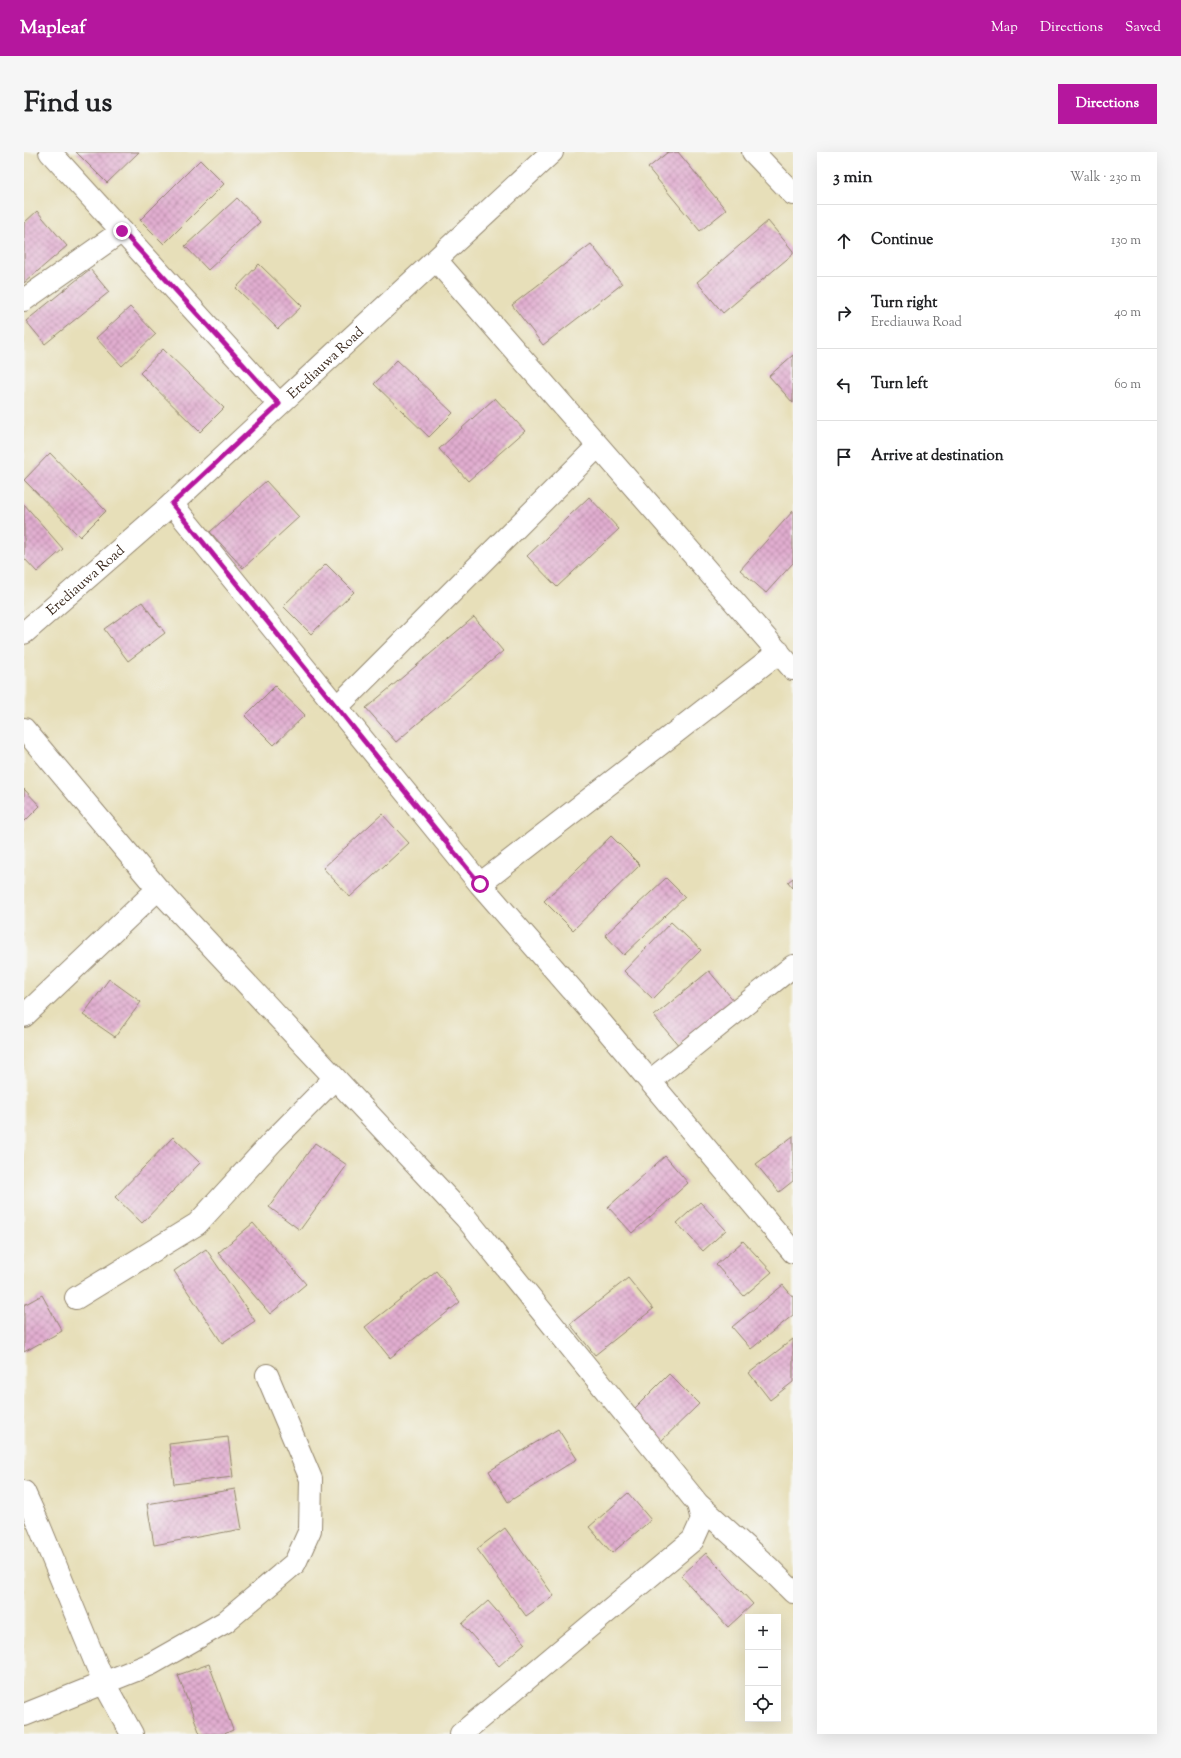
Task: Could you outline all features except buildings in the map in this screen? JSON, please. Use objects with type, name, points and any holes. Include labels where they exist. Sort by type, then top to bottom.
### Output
[{"type":"street","points":[[50,152],[279,404]]},
{"type":"street","name":"Erediauwa Road","points":[[24,633],[172,504],[552,152]]},
{"type":"street","points":[[753,152],[793,194]]},
{"type":"street","points":[[24,300],[122,231]]},
{"type":"street","points":[[436,260],[793,669]]},
{"type":"street","points":[[337,707],[598,446]]},
{"type":"street","points":[[172,504],[480,884],[650,1081],[793,1252]]},
{"type":"street","points":[[480,884],[779,652]]},
{"type":"street","points":[[24,729],[158,889],[466,1218],[698,1504],[769,1568],[793,1592]]},
{"type":"street","points":[[24,1016],[158,889]]},
{"type":"street","points":[[650,1081],[793,966]]},
{"type":"street","points":[[76,1298],[197,1224],[273,1141],[335,1078]]},
{"type":"street","points":[[24,1715],[151,1664],[225,1622],[295,1564],[310,1530],[311,1479],[267,1375]]},
{"type":"street","points":[[24,1492],[104,1683],[132,1734]]},
{"type":"street","points":[[461,1734],[692,1540],[702,1520],[698,1504]]},
{"type":"route","points":[[122,231],[279,404],[172,504],[480,884]]}]
